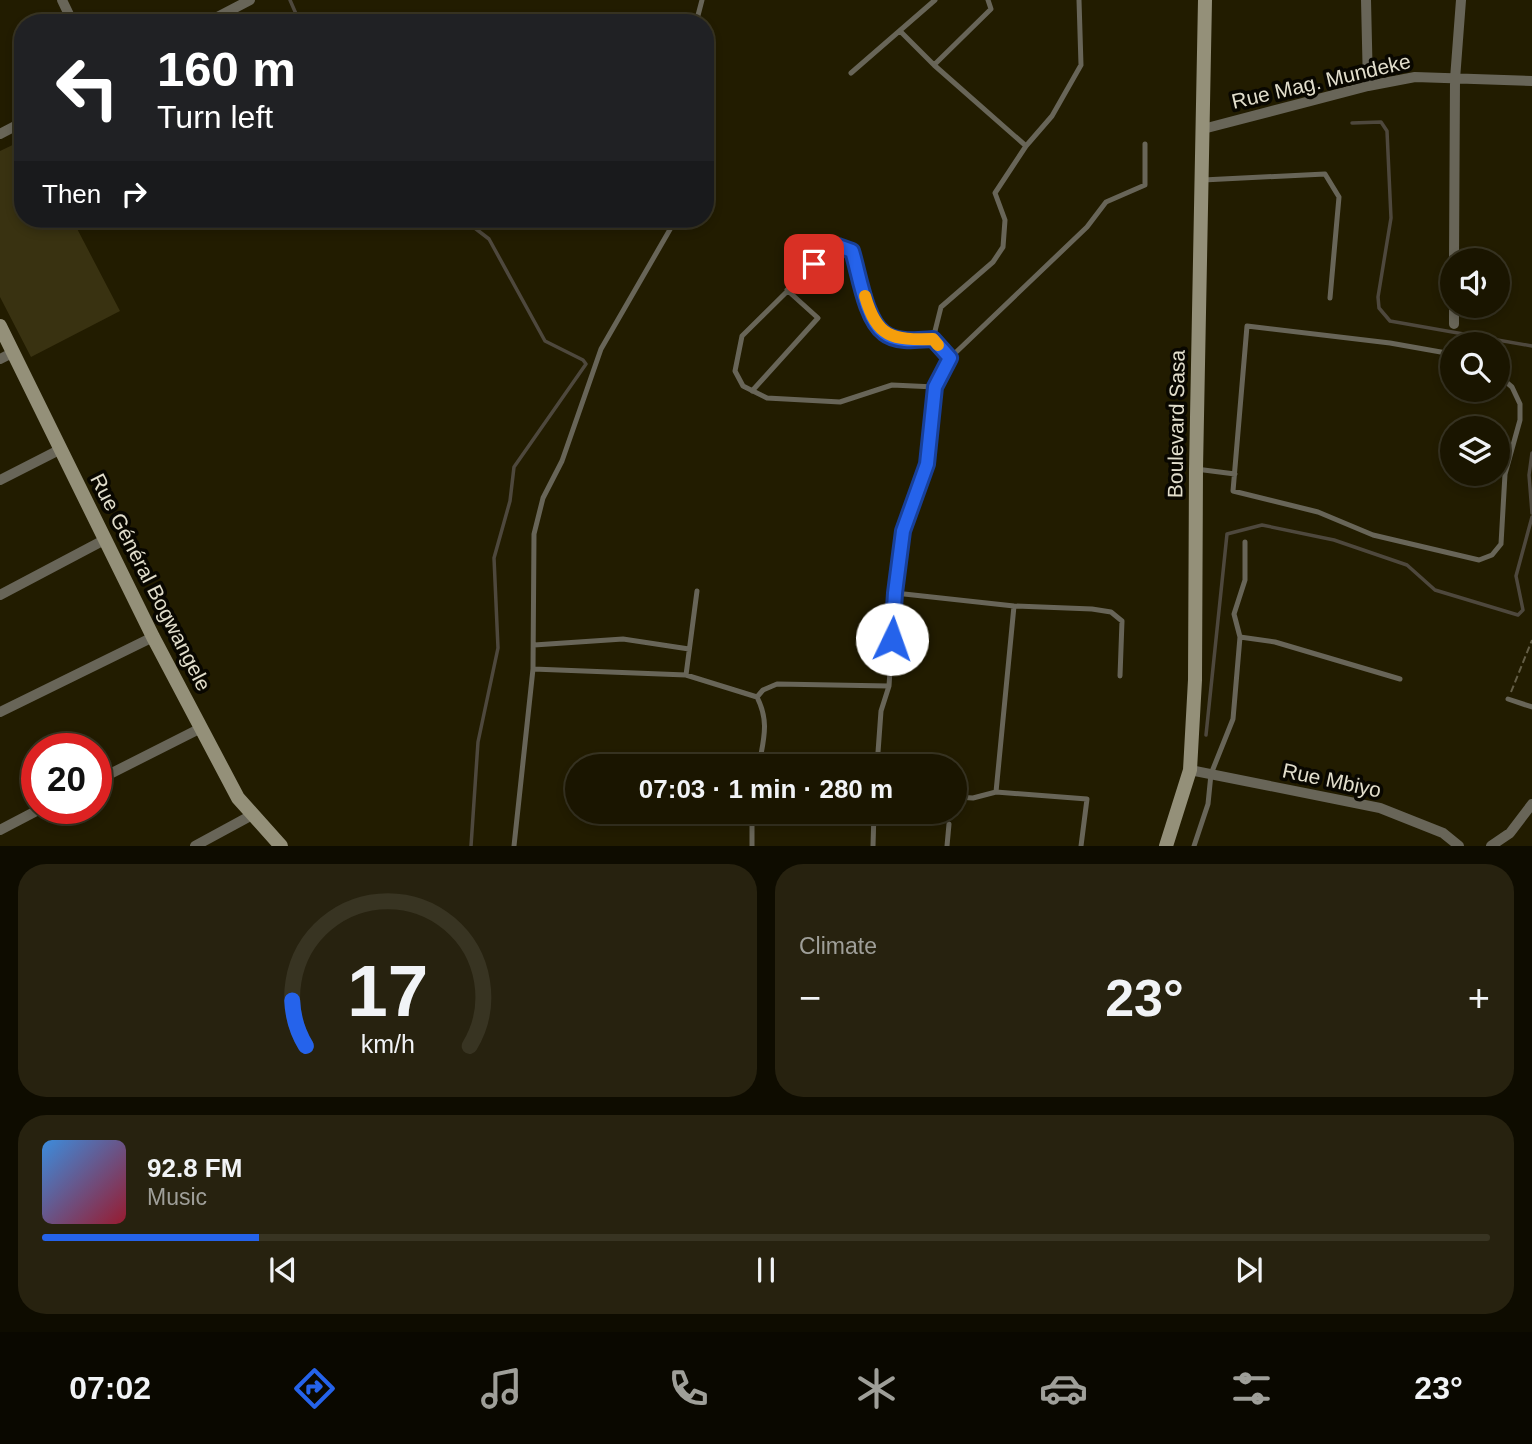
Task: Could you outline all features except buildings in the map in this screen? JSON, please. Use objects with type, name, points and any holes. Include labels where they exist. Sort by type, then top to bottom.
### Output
[{"type":"street","points":[[220,14],[238,3],[250,0]]},
{"type":"street","name":"Boulevard Sasa","points":[[1166,845],[1190,770],[1195,680],[1196,469],[1205,0]]},
{"type":"street","points":[[1366,0],[1368,86]]},
{"type":"street","points":[[1454,248],[1455,79],[1461,0]]},
{"type":"street","name":"Rue Mag. Mundeke","points":[[1203,130],[1415,76],[1532,81]]},
{"type":"street","points":[[1454,318],[1454,324]]},
{"type":"street","name":"Rue Général Bogwangele","points":[[0,326],[153,637],[238,797],[281,845]]},
{"type":"street","points":[[0,359],[14,352]]},
{"type":"street","points":[[0,480],[61,449]]},
{"type":"street","points":[[0,595],[106,539]]},
{"type":"street","points":[[0,712],[153,637]]},
{"type":"street","points":[[112,773],[201,728]]},
{"type":"street","name":"Rue Mbiyo","points":[[1190,770],[1380,808],[1443,833],[1459,845]]},
{"type":"street","points":[[1491,845],[1510,833],[1532,804]]},
{"type":"street","points":[[195,845],[252,815]]},
{"type":"street","points":[[0,830],[21,819]]},
{"type":"lane","points":[[851,73],[935,0]]},
{"type":"lane","points":[[934,65],[991,9],[988,0]]},
{"type":"lane","points":[[933,339],[941,307],[993,262],[1003,247],[1005,220],[995,193],[1026,146],[1052,116],[1081,65],[1079,0]]},
{"type":"lane","points":[[900,31],[934,65],[1026,146]]},
{"type":"lane","points":[[878,754],[881,711],[889,686],[895,593],[903,531],[927,464],[935,387],[950,358],[1087,227],[1106,202],[1145,185],[1145,144]]},
{"type":"lane","points":[[1203,180],[1325,174],[1339,197],[1330,298]]},
{"type":"lane","points":[[514,845],[533,669],[534,534],[543,498],[562,461],[601,349],[671,228]]},
{"type":"lane","points":[[933,339],[905,340],[884,334],[871,316],[852,251],[838,246],[828,251],[787,289],[742,336],[735,372],[743,386],[767,398],[840,402],[892,385],[935,387]]},
{"type":"lane","points":[[752,391],[818,318],[787,289]]},
{"type":"lane","points":[[1440,352],[1390,343],[1247,326],[1233,491],[1318,512],[1373,535],[1479,559],[1492,555],[1501,544],[1505,474],[1520,420],[1520,404],[1510,385]]},
{"type":"lane","points":[[933,339],[950,358]]},
{"type":"lane","points":[[1196,469],[1235,474]]},
{"type":"lane","points":[[1194,845],[1208,804],[1211,775],[1233,719],[1240,637],[1234,614],[1245,580],[1245,542]]},
{"type":"lane","points":[[686,675],[697,592]]},
{"type":"lane","points":[[895,593],[1014,606],[1111,612],[1122,621],[1119,676]]},
{"type":"lane","points":[[996,792],[1014,606]]},
{"type":"lane","points":[[1240,637],[1275,642],[1400,679]]},
{"type":"lane","points":[[534,645],[623,639],[690,649]]},
{"type":"lane","points":[[533,669],[686,675],[757,697],[764,711],[766,726],[761,754]]},
{"type":"lane","points":[[757,697],[763,690],[777,684],[889,686]]},
{"type":"lane","points":[[1508,699],[1532,707]]},
{"type":"lane","points":[[967,798],[996,792],[1087,799],[1081,845]]},
{"type":"lane","points":[[752,824],[752,845]]},
{"type":"lane","points":[[873,845],[874,824]]},
{"type":"lane","points":[[947,845],[949,824]]},
{"type":"path","points":[[1508,699],[1532,640]]},
{"type":"shaded area","points":[[14,144],[14,228],[77,228],[120,311],[31,357],[0,297],[0,151]]},
{"type":"waterway","points":[[290,0],[296,14]]},
{"type":"waterway","points":[[1352,123],[1381,122],[1387,131],[1391,218],[1378,297],[1379,308],[1390,321],[1532,346]]},
{"type":"waterway","points":[[471,846],[478,742],[498,648],[494,558],[510,501],[514,467],[586,364],[545,341],[489,239],[475,228]]},
{"type":"waterway","points":[[1532,453],[1529,475],[1532,513]]},
{"type":"waterway","points":[[1206,735],[1227,534],[1262,525],[1334,540],[1407,565],[1435,590],[1518,615],[1523,610],[1516,576],[1532,517]]},
{"type":"slow traffic","points":[[865,296],[871,316],[884,334],[905,340],[933,339],[938,345]]},
{"type":"route","points":[[814,264],[838,246],[852,251],[871,316],[884,334],[905,340],[933,339],[950,358],[935,387],[927,464],[903,531],[892,639]]}]
